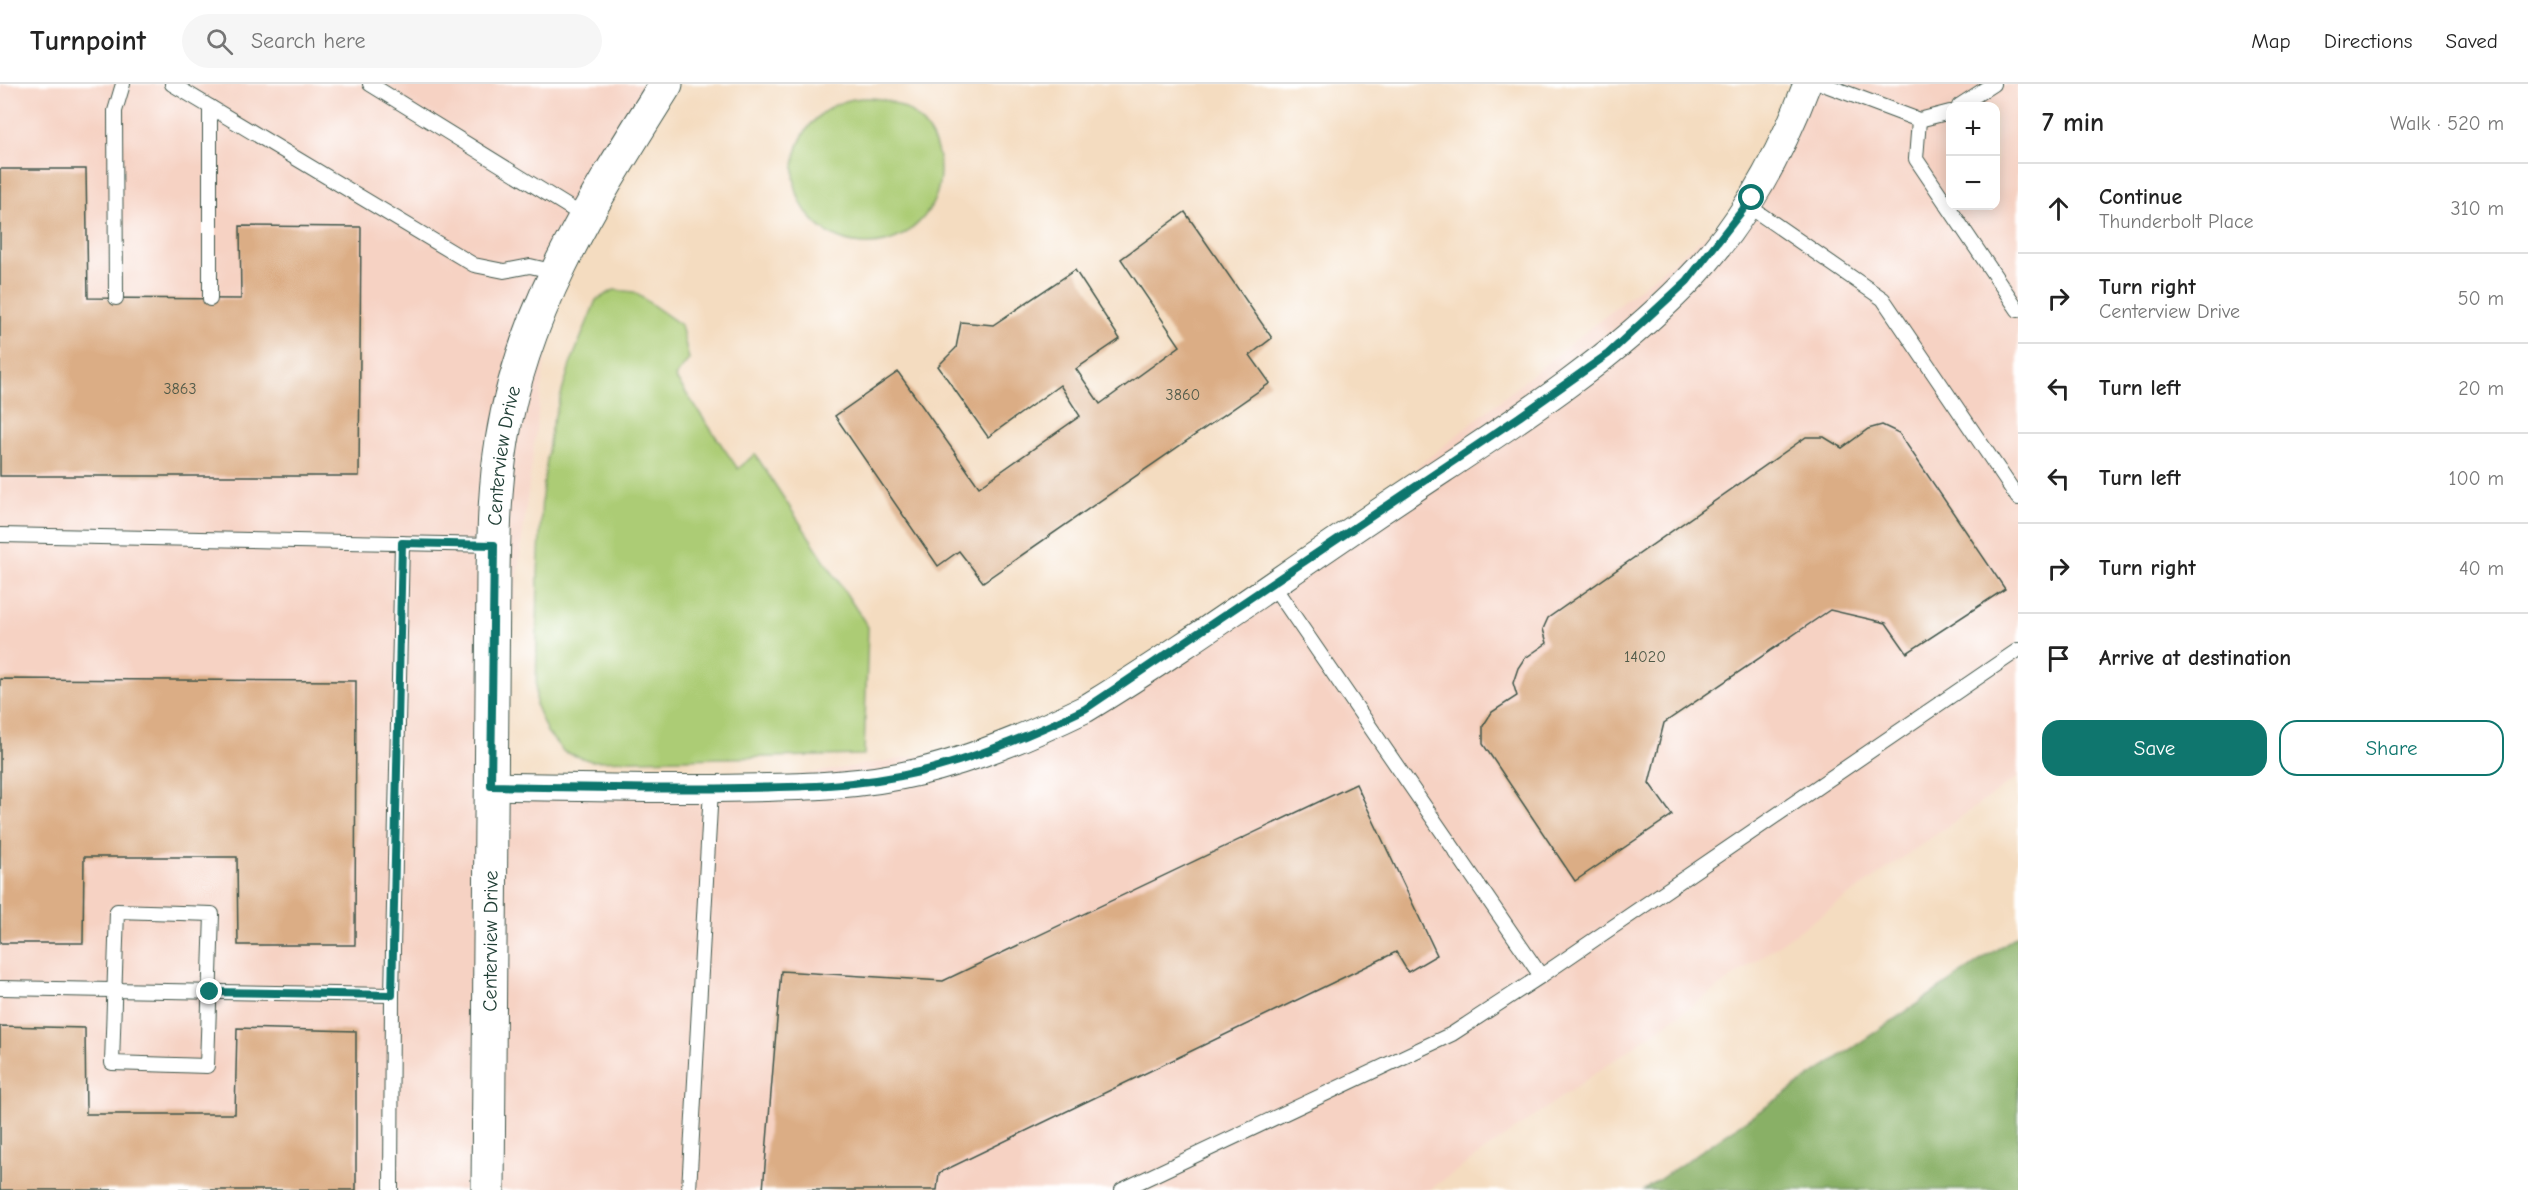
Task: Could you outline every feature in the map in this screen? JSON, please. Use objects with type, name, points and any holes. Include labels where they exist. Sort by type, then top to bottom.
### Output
[{"type":"street","name":"Centerview Drive","points":[[488,1190],[496,483],[511,396],[538,312],[585,217],[666,84]]},
{"type":"street","points":[[491,786],[711,789],[808,787],[882,780],[953,764],[1021,740],[1085,709],[1116,691],[1608,354],[1687,281],[1747,205],[1769,169],[1807,84]]},
{"type":"lane","points":[[116,298],[115,111],[123,84]]},
{"type":"lane","points":[[172,84],[474,266],[504,271],[530,266],[556,272]]},
{"type":"lane","points":[[370,84],[585,217]]},
{"type":"lane","points":[[1823,84],[1919,120],[1946,113]]},
{"type":"lane","points":[[1965,102],[1993,84]]},
{"type":"lane","points":[[210,107],[210,299]]},
{"type":"lane","points":[[1919,120],[1916,159],[2018,310]]},
{"type":"lane","points":[[1747,205],[1883,299],[2018,498]]},
{"type":"lane","points":[[0,535],[494,545]]},
{"type":"lane","points":[[391,1190],[392,995],[402,543]]},
{"type":"lane","points":[[1272,584],[1541,976]]},
{"type":"lane","points":[[1122,1190],[1452,1034],[1541,976],[2018,650]]},
{"type":"lane","points":[[689,1190],[711,789]]},
{"type":"lane","points":[[117,911],[212,914],[210,992],[207,1066],[112,1063],[117,911]]},
{"type":"lane","points":[[0,988],[392,995]]},
{"type":"shaded area","points":[[0,84],[670,84],[556,272],[491,785],[710,789],[1021,740],[1272,584],[1752,198],[1807,84],[2018,84],[2018,777],[1429,1190],[0,1190]]},
{"type":"green space","points":[[867,98],[895,103],[919,119],[935,143],[940,171],[935,199],[919,223],[895,239],[867,244],[839,239],[815,223],[799,199],[794,171],[799,143],[815,119],[839,103]]},
{"type":"green space","points":[[614,290],[634,292],[681,325],[689,359],[675,377],[738,469],[755,454],[868,627],[864,755],[591,761],[564,752],[547,732],[536,706],[542,496],[551,429],[570,365],[596,300]]},
{"type":"green space","points":[[2018,935],[2018,1190],[1644,1190]]},
{"type":"building","points":[[0,169],[86,169],[88,298],[241,299],[240,226],[361,227],[359,476],[0,476]]},
{"type":"building","points":[[1185,212],[1272,338],[1250,355],[1270,383],[983,582],[959,551],[938,566],[835,416],[898,372],[979,487],[1080,416],[1060,385],[988,437],[938,366],[956,348],[961,322],[993,325],[1075,270],[1120,339],[1076,369],[1100,404],[1180,346],[1121,259]]},
{"type":"building","points":[[1882,425],[1899,433],[2005,589],[1907,653],[1886,623],[1830,610],[1664,723],[1649,783],[1672,815],[1575,881],[1483,744],[1483,726],[1492,712],[1517,696],[1513,683],[1518,668],[1524,659],[1547,643],[1543,629],[1548,618],[1806,437],[1824,437],[1842,448],[1868,429]]},
{"type":"building","points":[[0,679],[356,681],[355,945],[238,945],[237,857],[84,857],[83,943],[0,943]]},
{"type":"building","points":[[1356,784],[1437,955],[1408,972],[1396,952],[939,1173],[937,1190],[763,1190],[781,971],[943,981]]},
{"type":"building","points":[[0,1026],[85,1028],[86,1114],[235,1114],[237,1028],[356,1031],[356,1190],[0,1190]]},
{"type":"route","points":[[210,992],[392,995],[402,543],[494,545],[491,786],[695,789],[808,787],[882,780],[953,764],[1021,740],[1116,691],[1608,354],[1687,281],[1752,198]]}]
